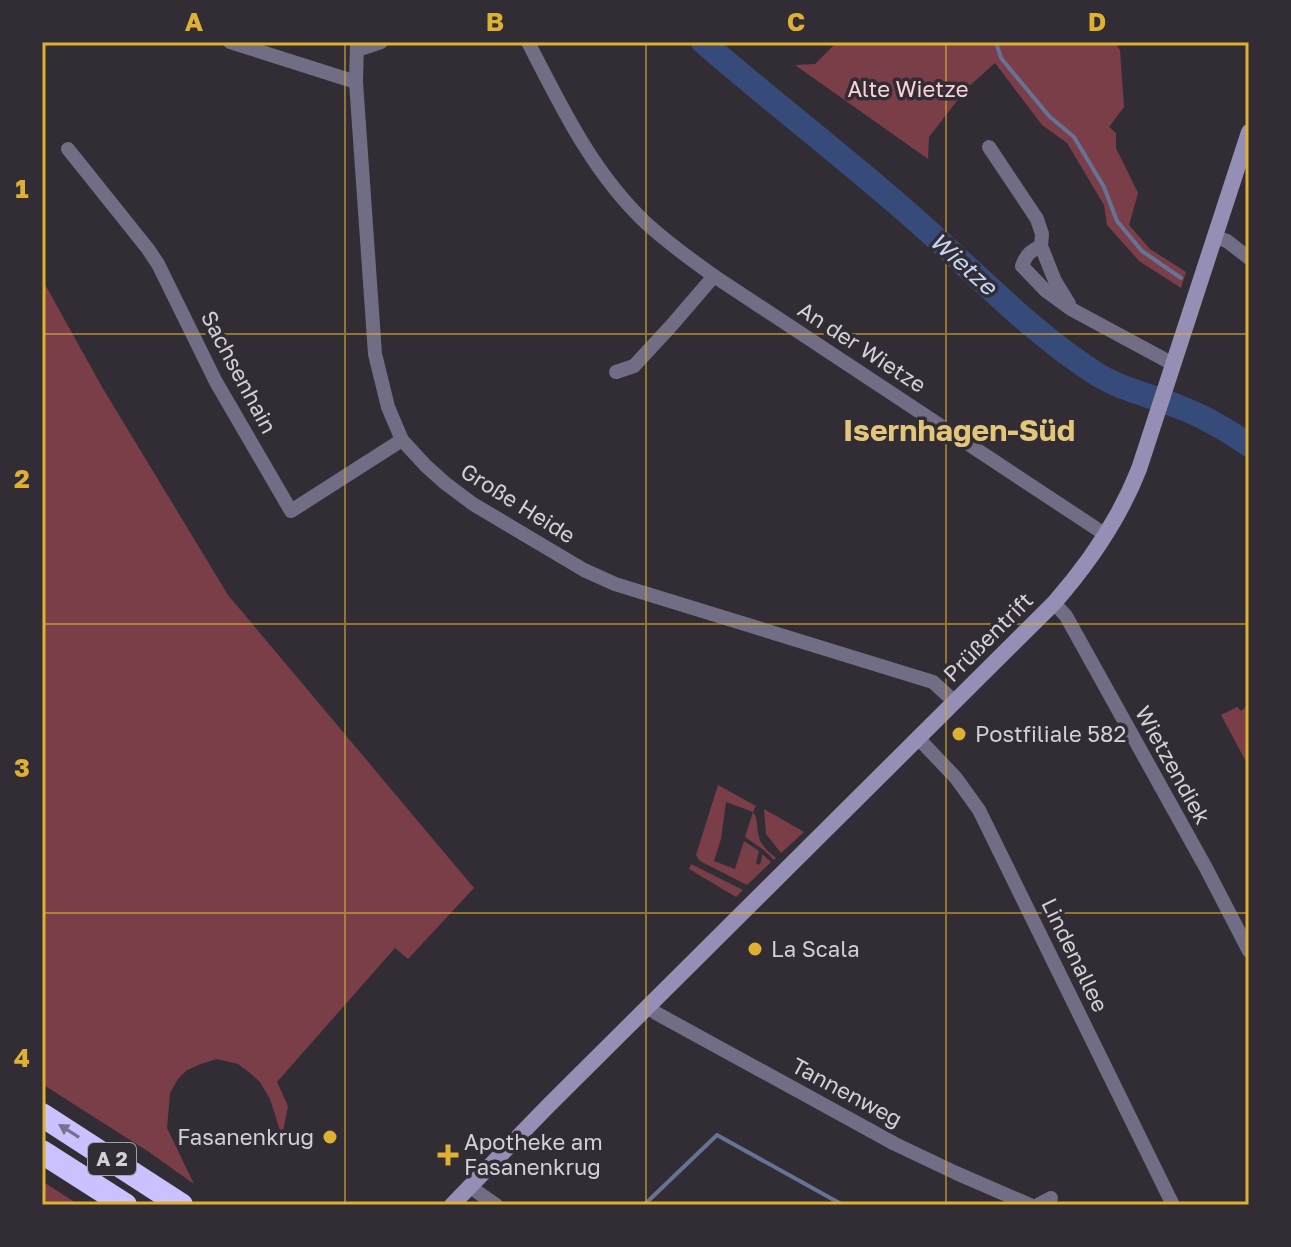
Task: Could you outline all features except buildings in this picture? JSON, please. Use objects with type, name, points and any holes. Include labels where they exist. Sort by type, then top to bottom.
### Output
[{"type":"highway","name":"A 2","points":[[42,1115],[181,1205]]},
{"type":"highway","name":"A 2","points":[[42,1152],[125,1205]]},
{"type":"main road","name":"Prüßentrift","points":[[452,1205],[588,1065],[1054,603],[1091,559],[1133,482],[1249,132]]},
{"type":"street","points":[[230,42],[356,82]]},
{"type":"street","points":[[357,46],[381,42]]},
{"type":"street","name":"An der Wietze","points":[[528,42],[586,151],[615,189],[673,247],[1106,535]]},
{"type":"street","name":"Große Heide","points":[[357,46],[356,82],[375,354],[388,407],[402,440],[445,483],[473,504],[584,570],[676,604],[933,682],[955,702]]},
{"type":"street","points":[[989,147],[1037,219],[1042,234],[1041,246],[1055,281],[1071,309]]},
{"type":"street","name":"Sachsenhain","points":[[68,149],[158,264],[216,382],[291,511],[402,440]]},
{"type":"street","points":[[1215,237],[1227,241],[1249,258]]},
{"type":"street","points":[[1041,246],[1032,250],[1022,266],[1045,290],[1071,309],[1173,364]]},
{"type":"street","points":[[616,372],[634,366],[714,276]]},
{"type":"street","name":"Wietzendiek","points":[[1054,603],[1066,616],[1249,951]]},
{"type":"street","name":"Lindenallee","points":[[918,738],[956,778],[979,810],[1173,1205]]},
{"type":"street","name":"Tannenweg","points":[[648,1007],[895,1144],[1030,1205]]},
{"type":"street","points":[[469,1186],[496,1205]]},
{"type":"green space","name":"Alte Wietze","points":[[837,42],[1114,42],[1120,50],[1124,107],[1109,127],[1116,133],[1116,148],[1138,193],[1129,225],[1150,249],[1186,272],[1181,288],[1139,261],[1107,225],[1104,205],[1067,143],[1042,125],[995,63],[967,88],[929,137],[928,159],[795,65],[815,64]]},
{"type":"green space","points":[[42,279],[102,387],[228,595],[474,888],[408,959],[395,948],[277,1082],[288,1106],[282,1137],[270,1099],[260,1082],[238,1064],[217,1059],[187,1070],[178,1079],[170,1093],[167,1128],[194,1184],[42,1084]]},
{"type":"green space","points":[[1249,705],[1249,767],[1221,715],[1237,707],[1241,711]]},
{"type":"green space","points":[[718,785],[756,806],[753,812],[726,802],[721,839],[714,861],[735,869],[744,841],[759,851],[756,863],[759,865],[761,862],[762,854],[771,862],[747,885],[700,861],[696,855]]},
{"type":"green space","points":[[764,809],[804,832],[781,853],[766,834]]},
{"type":"green space","points":[[753,812],[760,840],[776,858],[774,860],[745,837]]},
{"type":"green space","points":[[691,864],[743,890],[736,897],[689,869]]},
{"type":"green space","points":[[42,1181],[79,1205],[42,1205]]},
{"type":"waterway","name":"Wietze","points":[[703,42],[884,192],[1022,317],[1070,355],[1105,379],[1197,415],[1249,445]]},
{"type":"waterway","name":"Alte Wietze","points":[[996,42],[1001,58],[1049,116],[1074,137],[1104,187],[1117,221],[1142,251],[1181,278]]},
{"type":"waterway","points":[[644,1205],[717,1135],[843,1205]]},
{"type":"place","name":"Postfiliale 582","points":[[959,734]]},
{"type":"place","name":"La Scala","points":[[755,949]]},
{"type":"place","name":"Fasanenkrug","points":[[330,1137]]},
{"type":"place","name":"Apotheke am Fasanenkrug","points":[[448,1155]]},
{"type":"district","name":"Isernhagen-Süd","points":[[959,431]]}]
